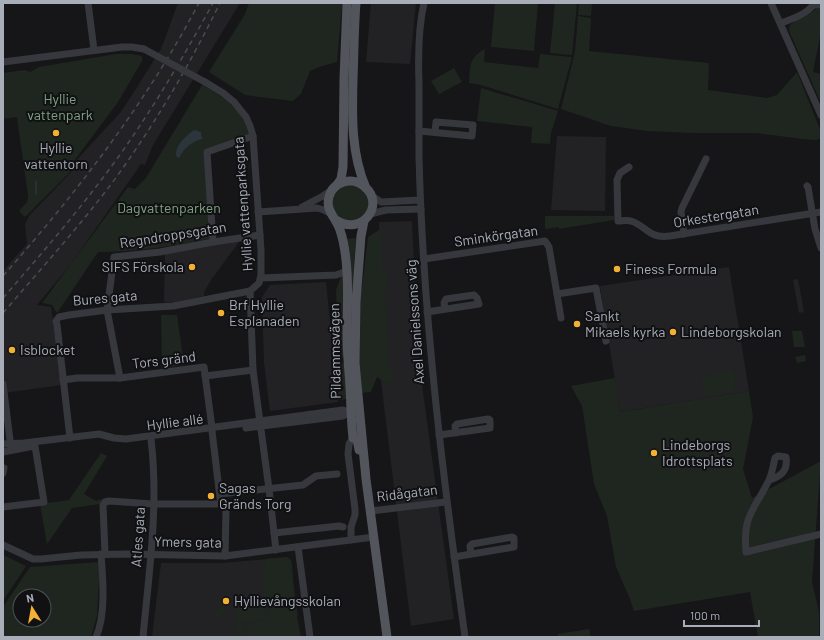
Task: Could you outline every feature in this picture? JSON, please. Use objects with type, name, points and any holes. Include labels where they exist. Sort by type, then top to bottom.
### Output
[{"type":"main road","name":"Pildammsvägen","points":[[347,3],[349,63]]},
{"type":"main road","name":"Pildammsvägen","points":[[356,3],[349,63],[341,179],[334,188],[328,202],[333,217],[340,230],[344,246],[348,297],[347,350],[350,387],[350,412],[353,438],[357,439],[366,479]]},
{"type":"main road","name":"Pildammsvägen","points":[[348,76],[354,143],[358,163],[372,201],[372,208],[367,217],[361,236],[355,334],[355,363],[366,479],[387,637]]},
{"type":"main road","points":[[334,188],[348,181],[361,183],[369,191]]},
{"type":"main road","points":[[333,217],[340,223],[350,226],[360,223],[367,217]]},
{"type":"street","points":[[88,3],[94,50]]},
{"type":"street","name":"Axel Danielssons väg","points":[[424,3],[419,33],[419,131],[420,200],[427,312],[446,502],[465,637]]},
{"type":"street","points":[[771,3],[821,115]]},
{"type":"street","points":[[780,24],[804,13],[810,9],[812,4],[821,5]]},
{"type":"street","name":"Hyllie vattenparksgata","points":[[3,62],[122,47],[144,49],[223,92],[234,102],[246,117],[253,136],[255,151],[261,250],[261,278],[256,287],[250,291],[253,370],[270,489],[276,550]]},
{"type":"street","points":[[419,131],[472,136],[473,125],[436,122],[435,132]]},
{"type":"street","points":[[213,242],[207,152],[253,136]]},
{"type":"street","points":[[684,234],[680,212],[706,160]]},
{"type":"street","name":"Orkestergatan","points":[[629,167],[620,173],[617,180],[618,221],[632,222],[653,235],[662,236],[684,234],[821,212]]},
{"type":"street","points":[[807,186],[812,214],[821,248]]},
{"type":"street","points":[[298,209],[323,196],[334,188]]},
{"type":"street","points":[[369,191],[381,202],[420,200]]},
{"type":"street","points":[[258,212],[317,208],[324,210],[333,217]]},
{"type":"street","points":[[367,217],[386,210],[421,209]]},
{"type":"street","name":"Regndroppsgatan","points":[[107,254],[114,257],[160,252],[260,235]]},
{"type":"street","name":"Sminkörgatan","points":[[424,259],[545,241],[548,247],[556,292]]},
{"type":"street","name":"Regndroppsgatan","points":[[114,257],[107,310],[120,378]]},
{"type":"street","points":[[261,278],[336,275],[347,271]]},
{"type":"street","points":[[561,318],[556,292],[596,288],[606,341]]},
{"type":"street","name":"Bures gata","points":[[70,438],[57,319],[62,316],[107,310],[173,306],[250,291]]},
{"type":"street","points":[[427,312],[445,309]]},
{"type":"street","name":"Tors gränd","points":[[120,378],[204,367],[221,504],[226,510],[225,556]]},
{"type":"street","name":"Tors gränd","points":[[205,376],[253,370]]},
{"type":"street","points":[[63,380],[77,378],[120,378]]},
{"type":"street","points":[[3,384],[8,446]]},
{"type":"street","name":"Hyllie allé","points":[[3,452],[8,446],[99,434],[114,438],[126,439],[260,424],[343,410],[360,412]]},
{"type":"street","name":"Hyllie allé","points":[[8,446],[35,446],[93,438],[117,442],[151,439],[212,429]]},
{"type":"street","points":[[439,435],[456,433]]},
{"type":"street","points":[[351,540],[351,527],[356,515],[348,454],[353,438]]},
{"type":"street","name":"Atles gata","points":[[142,637],[151,554],[153,462],[151,439]]},
{"type":"street","points":[[3,507],[44,502],[35,446]]},
{"type":"street","points":[[220,494],[303,485],[316,476],[337,474]]},
{"type":"street","points":[[770,480],[753,507],[748,519],[744,536],[746,552],[821,534]]},
{"type":"street","points":[[96,637],[101,621],[103,505],[105,502],[221,504]]},
{"type":"street","name":"Ridågatan","points":[[371,511],[446,502]]},
{"type":"street","points":[[274,533],[339,526],[344,527]]},
{"type":"street","name":"Ymers gata","points":[[3,545],[34,559],[103,554],[225,556],[374,537]]},
{"type":"street","points":[[454,557],[514,547],[514,538],[472,544],[470,546],[471,554]]},
{"type":"street","points":[[298,547],[310,637]]},
{"type":"shaded area","points":[[178,3],[240,3],[153,145],[145,165],[141,164],[71,264],[37,305],[51,307],[62,385],[3,393],[3,271],[27,244],[25,224],[29,216],[74,169],[72,165],[120,113],[132,95],[161,49]]},
{"type":"shaded area","points":[[371,3],[416,3],[410,64],[366,62]]},
{"type":"shaded area","points":[[194,130],[201,132],[202,139],[188,146],[179,158],[176,156],[177,148]]},
{"type":"shaded area","points":[[557,136],[606,137],[605,211],[551,210]]},
{"type":"shaded area","points":[[412,221],[419,363],[454,619],[411,626],[380,373],[379,222]]},
{"type":"shaded area","name":"SIFS Förskola","points":[[241,239],[211,280],[204,292],[204,296],[175,302],[164,302],[165,254]]},
{"type":"shaded area","name":"Lindeborgskolan","points":[[729,267],[749,391],[620,412],[600,286]]},
{"type":"shaded area","points":[[798,279],[804,312],[799,313],[793,280]]},
{"type":"shaded area","points":[[326,282],[338,402],[270,411],[264,363],[262,297],[270,285]]},
{"type":"shaded area","name":"Hyllievångsskolan","points":[[278,558],[290,561],[298,616],[282,620],[280,637],[152,637],[161,563],[222,563]]},
{"type":"green space","points":[[249,3],[342,3],[337,62],[310,71],[301,94],[293,101],[245,95],[209,72],[245,14]]},
{"type":"green space","points":[[495,3],[538,3],[534,51],[491,47]]},
{"type":"green space","points":[[555,3],[577,3],[572,55],[550,53]]},
{"type":"green space","points":[[579,3],[592,3],[591,16],[578,15]]},
{"type":"green space","points":[[816,9],[821,9],[821,32],[813,72],[821,74],[821,103],[789,31],[789,27],[793,22],[808,15]]},
{"type":"green space","points":[[578,16],[591,18],[589,51],[709,63],[708,90],[767,98],[777,95],[797,72],[821,132],[821,138],[816,140],[802,139],[757,133],[647,131],[611,126],[561,109],[575,51]]},
{"type":"green space","points":[[485,49],[484,62],[538,68],[540,54],[572,57],[558,109],[481,85],[469,83],[471,63],[476,55]]},
{"type":"green space","name":"Hyllie vattenpark","points":[[116,54],[142,56],[142,61],[118,102],[71,165],[72,170],[25,217],[19,211],[27,202],[28,196],[17,117],[3,119],[3,73],[25,70],[30,72],[39,67]]},
{"type":"green space","points":[[454,68],[462,82],[439,94],[431,81]]},
{"type":"green space","name":"Dagvattenparken","points":[[202,85],[218,94],[232,105],[242,118],[249,135],[205,150],[209,239],[154,248],[98,252],[57,313],[52,305],[42,303],[128,187],[135,189],[146,178]]},
{"type":"green space","points":[[481,88],[558,111],[551,133],[550,144],[531,143],[532,127],[477,121]]},
{"type":"green space","points":[[356,185],[363,191],[368,199],[368,209],[360,218],[355,220],[349,221],[342,219],[333,212],[332,197],[339,187]]},
{"type":"green space","points":[[545,216],[614,216],[614,220],[559,229],[559,227],[545,229]]},
{"type":"green space","points":[[379,230],[382,238],[382,269],[388,273],[385,292],[389,364],[396,376],[387,384],[377,377],[371,392],[361,393],[358,363],[357,304],[362,288],[368,237]]},
{"type":"green space","points":[[356,238],[352,296],[351,296],[346,239]]},
{"type":"green space","points":[[341,276],[344,276],[345,360],[338,353],[336,290]]},
{"type":"green space","points":[[161,315],[177,315],[184,365],[162,368]]},
{"type":"green space","points":[[792,331],[802,331],[805,347],[794,347]]},
{"type":"green space","points":[[805,355],[806,361],[797,363],[795,357]]},
{"type":"green space","points":[[341,361],[345,365],[347,399],[338,400],[337,392],[342,391],[344,388],[338,363]]},
{"type":"green space","points":[[733,370],[736,390],[705,396],[701,376]]},
{"type":"green space","points":[[615,378],[620,412],[749,391],[753,417],[743,469],[752,498],[821,461],[812,582],[819,612],[819,637],[758,637],[750,592],[634,611],[616,567],[607,516],[594,484],[582,406],[571,386]]},
{"type":"green space","points":[[101,453],[107,456],[84,494],[96,501],[102,499],[100,504],[72,508],[47,544],[40,504],[69,500]]},
{"type":"green space","points":[[3,555],[26,566],[3,601]]},
{"type":"green space","points":[[287,557],[291,560],[292,565],[295,607],[301,637],[247,637],[246,624],[269,618],[263,592],[265,559]]},
{"type":"green space","points":[[100,562],[97,616],[91,637],[3,637],[3,607],[12,594],[12,628],[52,628],[52,588],[16,588],[30,567]]},
{"type":"green space","points":[[263,602],[267,618],[237,624],[234,609]]},
{"type":"green space","points":[[222,606],[227,612],[216,620],[212,614]]},
{"type":"green space","points":[[242,624],[245,636],[238,637],[236,626]]},
{"type":"green space","points":[[589,629],[591,637],[558,637],[558,634]]},
{"type":"waterway","points":[[36,181],[36,194]]},
{"type":"railway","points":[[3,276],[58,212],[109,145],[157,76],[199,3]]},
{"type":"railway","points":[[3,298],[77,211],[119,156],[168,81],[213,3]]},
{"type":"railway","points":[[3,313],[59,249],[112,183],[142,140],[170,95],[196,50],[220,3]]},
{"type":"place","name":"Hyllie vattentorn","points":[[56,133]]},
{"type":"place","name":"SIFS Förskola","points":[[192,267]]},
{"type":"place","name":"Finess Formula","points":[[617,269]]},
{"type":"place","name":"Brf Hyllie Esplanaden","points":[[221,313]]},
{"type":"place","name":"Sankt Mikaels kyrka","points":[[577,324]]},
{"type":"place","name":"Lindeborgskolan","points":[[673,332]]},
{"type":"place","name":"Isblocket","points":[[12,350]]},
{"type":"place","name":"Lindeborgs Idrottsplats","points":[[654,453]]},
{"type":"place","name":"Sagas Gränds Torg","points":[[211,496]]},
{"type":"place","name":"Hyllievångsskolan","points":[[226,601]]}]
